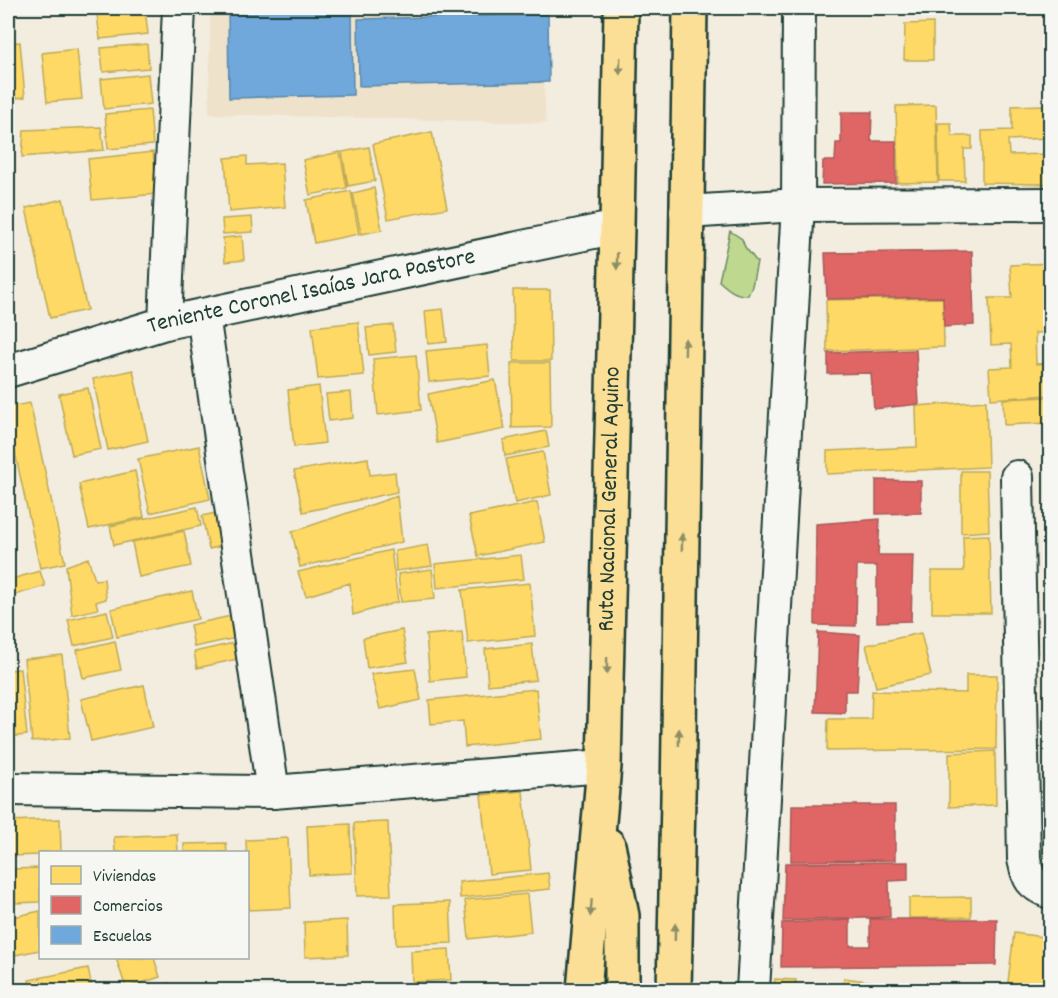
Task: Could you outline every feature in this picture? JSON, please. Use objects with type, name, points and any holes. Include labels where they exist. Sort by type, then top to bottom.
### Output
[{"type":"highway","name":"Ruta Nacional General Aquino","points":[[584,990],[604,766],[621,8]]},
{"type":"highway","points":[[674,990],[690,8]]},
{"type":"highway","points":[[600,808],[622,916],[622,990]]},
{"type":"street","points":[[165,323],[179,8]]},
{"type":"street","points":[[753,990],[798,205],[799,8]]},
{"type":"street","points":[[686,212],[798,205],[1050,204]]},
{"type":"street","name":"Teniente Coronel Isaías Jara Pastore","points":[[8,371],[165,323],[617,227]]},
{"type":"street","points":[[203,315],[273,792]]},
{"type":"street","points":[[1017,477],[1024,859],[1028,878],[1038,887],[1050,892]]},
{"type":"street","points":[[8,789],[273,792],[604,766]]},
{"type":"shaded area","points":[[210,8],[540,8],[546,123],[209,114]]},
{"type":"green space","points":[[730,231],[742,239],[745,247],[757,262],[748,295],[736,293],[719,281]]},
{"type":"building: Viviendas","points":[[145,9],[148,34],[100,39],[97,14]]},
{"type":"building: Viviendas","points":[[933,23],[933,60],[904,60],[905,24]]},
{"type":"building: Viviendas","points":[[20,42],[25,97],[8,99],[8,43]]},
{"type":"building: Viviendas","points":[[147,44],[149,68],[103,72],[101,48]]},
{"type":"building: Viviendas","points":[[77,49],[82,99],[47,102],[42,53]]},
{"type":"building: Viviendas","points":[[148,74],[151,104],[104,109],[101,79]]},
{"type":"building: Viviendas","points":[[1050,104],[1050,161],[1048,161],[1046,105]]},
{"type":"building: Viviendas","points":[[936,105],[938,182],[898,183],[896,106]]},
{"type":"building: Viviendas","points":[[1045,105],[1047,138],[1008,140],[1009,155],[1047,154],[1047,184],[982,183],[982,131],[1012,130],[1012,106]]},
{"type":"building: Viviendas","points":[[150,110],[153,145],[108,149],[105,114]]},
{"type":"building: Viviendas","points":[[938,123],[951,123],[952,136],[972,136],[972,149],[964,149],[965,181],[939,181]]},
{"type":"building: Viviendas","points":[[101,127],[104,150],[22,157],[24,130]]},
{"type":"building: Viviendas","points":[[432,132],[447,208],[388,219],[373,144]]},
{"type":"building: Viviendas","points":[[369,147],[375,181],[348,186],[342,152]]},
{"type":"building: Viviendas","points":[[153,152],[157,194],[92,200],[88,159]]},
{"type":"building: Viviendas","points":[[340,152],[347,188],[310,195],[303,160]]},
{"type":"building: Viviendas","points":[[247,156],[247,165],[282,163],[285,207],[229,212],[225,158]]},
{"type":"building: Viviendas","points":[[374,188],[382,230],[361,234],[353,193]]},
{"type":"building: Viviendas","points":[[351,191],[359,234],[314,243],[306,200]]},
{"type":"building: Viviendas","points":[[63,199],[87,310],[50,318],[26,208]]},
{"type":"building: Viviendas","points":[[252,217],[253,232],[223,234],[222,219]]},
{"type":"building: Viviendas","points":[[242,236],[244,260],[225,262],[223,238]]},
{"type":"building: Viviendas","points":[[1050,263],[1050,332],[1035,333],[1036,364],[1050,363],[1050,395],[991,399],[989,368],[1012,367],[1011,344],[991,345],[989,298],[1012,298],[1010,265]]},
{"type":"building: Viviendas","points":[[513,290],[550,290],[551,361],[514,361]]},
{"type":"building: Viviendas","points":[[943,298],[944,347],[827,351],[826,300]]},
{"type":"building: Viviendas","points":[[443,309],[447,342],[428,344],[425,311]]},
{"type":"building: Viviendas","points":[[358,322],[364,375],[318,379],[312,327]]},
{"type":"building: Viviendas","points":[[393,325],[396,352],[369,355],[366,328]]},
{"type":"building: Viviendas","points":[[487,345],[490,376],[429,382],[426,351]]},
{"type":"building: Viviendas","points":[[416,355],[421,410],[378,415],[373,359]]},
{"type":"building: Viviendas","points":[[511,363],[550,363],[551,427],[512,428]]},
{"type":"building: Viviendas","points":[[133,370],[148,441],[108,450],[93,379]]},
{"type":"building: Viviendas","points":[[495,380],[505,429],[437,443],[428,394]]},
{"type":"building: Viviendas","points":[[319,386],[325,443],[294,447],[288,390]]},
{"type":"building: Viviendas","points":[[88,388],[101,449],[72,455],[59,394]]},
{"type":"building: Viviendas","points":[[351,392],[353,418],[329,421],[326,394]]},
{"type":"building: Viviendas","points":[[1048,397],[1050,423],[1004,425],[1003,399]]},
{"type":"building: Viviendas","points":[[986,401],[988,467],[827,474],[827,451],[917,447],[916,406]]},
{"type":"building: Viviendas","points":[[30,403],[65,563],[40,568],[8,420],[8,407]]},
{"type":"building: Viviendas","points":[[546,431],[549,447],[505,456],[503,440]]},
{"type":"building: Viviendas","points":[[199,446],[210,499],[150,513],[138,459]]},
{"type":"building: Viviendas","points":[[543,452],[551,495],[515,503],[506,459]]},
{"type":"building: Viviendas","points":[[368,458],[370,475],[395,472],[397,492],[303,512],[294,471]]},
{"type":"building: Viviendas","points":[[135,471],[144,517],[89,529],[79,484]]},
{"type":"building: Viviendas","points":[[961,471],[987,471],[989,531],[961,533]]},
{"type":"building: Viviendas","points":[[397,496],[402,542],[300,567],[292,532]]},
{"type":"building: Viviendas","points":[[537,502],[545,542],[478,556],[469,516]]},
{"type":"building: Viviendas","points":[[1050,505],[1050,523],[1048,523],[1048,506]]},
{"type":"building: Viviendas","points":[[197,507],[201,526],[114,545],[110,526]]},
{"type":"building: Viviendas","points":[[229,510],[236,543],[209,549],[202,516]]},
{"type":"building: Viviendas","points":[[184,531],[191,566],[139,577],[132,542]]},
{"type":"building: Viviendas","points":[[989,535],[991,613],[932,613],[932,571],[964,571],[963,536]]},
{"type":"building: Viviendas","points":[[428,545],[432,566],[396,571],[395,551]]},
{"type":"building: Viviendas","points":[[391,550],[398,602],[353,615],[350,583],[306,596],[298,572]]},
{"type":"building: Viviendas","points":[[521,555],[524,579],[437,588],[435,564]]},
{"type":"building: Viviendas","points":[[88,558],[95,580],[104,579],[106,599],[96,602],[98,609],[72,615],[66,566]]},
{"type":"building: Viviendas","points":[[432,569],[435,599],[401,602],[398,574]]},
{"type":"building: Viviendas","points":[[40,571],[45,586],[8,597],[8,580]]},
{"type":"building: Viviendas","points":[[530,583],[535,636],[468,643],[462,590]]},
{"type":"building: Viviendas","points":[[192,591],[198,619],[117,637],[111,609]]},
{"type":"building: Viviendas","points":[[107,611],[113,637],[74,646],[68,620]]},
{"type":"building: Viviendas","points":[[240,614],[245,636],[194,647],[190,625]]},
{"type":"building: Viviendas","points":[[402,630],[408,662],[367,668],[363,638]]},
{"type":"building: Viviendas","points":[[462,632],[466,677],[430,681],[426,635]]},
{"type":"building: Viviendas","points":[[921,633],[931,675],[876,687],[866,645]]},
{"type":"building: Viviendas","points":[[247,640],[251,656],[197,668],[194,652]]},
{"type":"building: Viviendas","points":[[115,641],[121,670],[83,678],[77,650]]},
{"type":"building: Viviendas","points":[[532,644],[536,680],[488,685],[485,649]]},
{"type":"building: Viviendas","points":[[62,655],[70,738],[32,742],[24,659]]},
{"type":"building: Viviendas","points":[[20,669],[27,735],[8,737],[8,670]]},
{"type":"building: Viviendas","points":[[415,669],[421,700],[380,709],[371,674]]},
{"type":"building: Viviendas","points":[[966,675],[997,675],[996,749],[827,751],[828,719],[871,719],[872,691],[966,693]]},
{"type":"building: Viviendas","points":[[144,685],[153,727],[91,741],[81,699]]},
{"type":"building: Viviendas","points":[[536,689],[541,739],[465,747],[463,721],[431,724],[429,700]]},
{"type":"building: Viviendas","points":[[995,751],[996,805],[949,807],[949,753]]},
{"type":"building: Viviendas","points":[[523,791],[531,870],[489,874],[481,795]]},
{"type":"building: Viviendas","points":[[60,819],[61,851],[39,851],[39,855],[9,856],[8,821]]},
{"type":"building: Viviendas","points":[[388,822],[391,895],[357,896],[354,823]]},
{"type":"building: Viviendas","points":[[350,824],[352,873],[309,875],[307,826]]},
{"type":"building: Viviendas","points":[[177,834],[178,851],[115,851],[114,837]]},
{"type":"building: Viviendas","points":[[288,838],[291,908],[249,910],[249,851],[246,851],[246,840]]},
{"type":"building: Viviendas","points":[[226,843],[227,851],[184,851],[184,844]]},
{"type":"building: Viviendas","points":[[39,868],[39,902],[15,903],[14,869]]},
{"type":"building: Viviendas","points":[[548,873],[550,889],[460,898],[459,882]]},
{"type":"building: Viviendas","points":[[527,894],[531,932],[469,939],[465,900]]},
{"type":"building: Viviendas","points":[[971,897],[971,917],[909,918],[909,898]]},
{"type":"building: Viviendas","points":[[450,902],[452,943],[396,945],[395,904]]},
{"type":"building: Viviendas","points":[[39,911],[39,950],[10,956],[8,918]]},
{"type":"building: Viviendas","points":[[347,920],[348,955],[305,957],[304,922]]},
{"type":"building: Viviendas","points":[[1014,933],[1050,938],[1045,990],[1007,990]]},
{"type":"building: Viviendas","points":[[449,949],[451,980],[412,982],[411,951]]},
{"type":"building: Viviendas","points":[[116,959],[154,959],[160,977],[126,988]]},
{"type":"building: Viviendas","points":[[88,968],[92,988],[31,990],[29,980]]},
{"type":"building: Viviendas","points":[[844,978],[896,985],[896,990],[842,990]]},
{"type":"building: Viviendas","points":[[775,979],[796,980],[795,990],[774,990]]},
{"type":"building: Viviendas","points":[[169,983],[170,990],[129,990]]},
{"type":"building: Comercios","points":[[841,112],[872,112],[871,141],[896,141],[896,183],[822,184],[823,161],[835,161],[836,143],[841,143]]},
{"type":"building: Comercios","points":[[972,251],[974,325],[944,327],[943,297],[827,299],[825,253]]},
{"type":"building: Comercios","points":[[916,350],[919,404],[874,409],[871,373],[828,374],[828,353]]},
{"type":"building: Comercios","points":[[876,480],[921,481],[921,513],[876,514]]},
{"type":"building: Comercios","points":[[880,519],[878,555],[913,555],[911,621],[877,622],[877,566],[857,566],[856,626],[815,625],[816,524]]},
{"type":"building: Comercios","points":[[818,632],[860,635],[857,691],[845,691],[845,713],[815,712]]},
{"type":"building: Comercios","points":[[792,805],[895,805],[895,860],[791,861]]},
{"type":"building: Comercios","points":[[908,862],[908,880],[889,881],[890,917],[783,921],[785,863]]},
{"type":"building: Comercios","points":[[870,919],[997,919],[996,965],[781,967],[782,923],[850,920],[850,946],[870,946]]},
{"type":"building: Escuelas","points":[[228,8],[352,8],[353,95],[229,98]]},
{"type":"building: Escuelas","points":[[373,8],[464,8],[464,10],[373,12]]},
{"type":"building: Escuelas","points":[[470,8],[548,8],[548,10],[470,12]]},
{"type":"building: Escuelas","points":[[1046,8],[1050,8],[1050,31],[1044,31]]},
{"type":"building: Escuelas","points":[[548,14],[549,82],[359,86],[358,19]]}]
